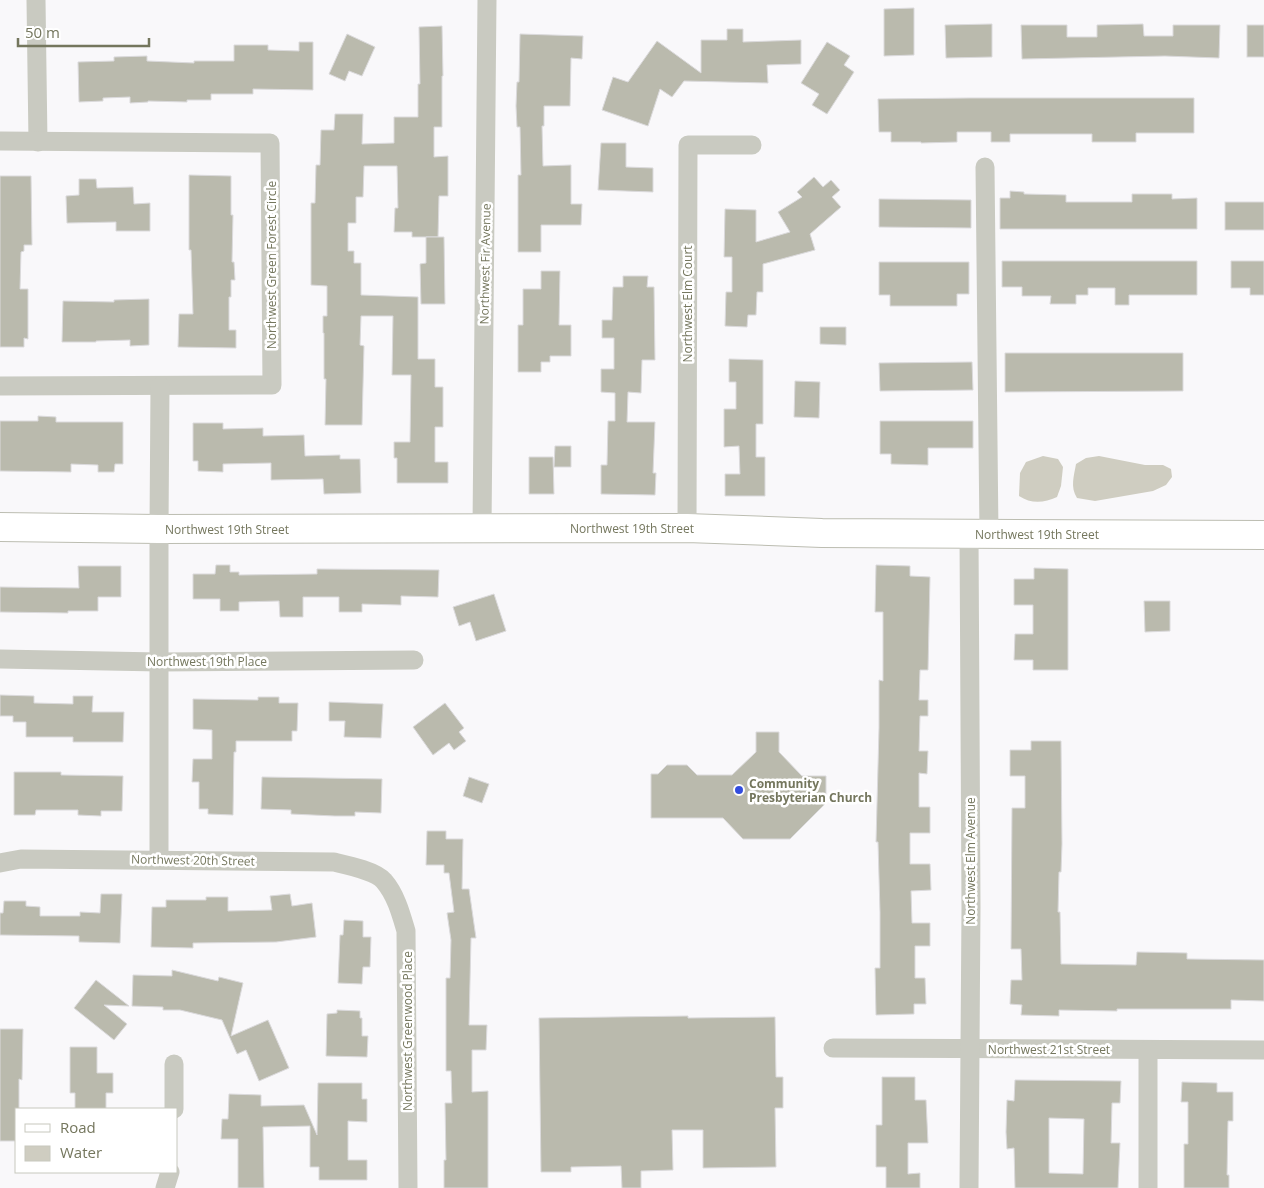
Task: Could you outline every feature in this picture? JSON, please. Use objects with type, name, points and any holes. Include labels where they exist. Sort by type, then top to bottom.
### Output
[{"type":"main road","name":"Northwest 19th Street","points":[[0,527],[159,529],[687,528],[822,533],[1264,535]]},
{"type":"street","points":[[36,0],[38,142]]},
{"type":"street","name":"Northwest Fir Avenue","points":[[482,528],[487,0]]},
{"type":"street","name":"Northwest Green Forest Circle","points":[[0,142],[270,143],[272,385],[0,386]]},
{"type":"street","name":"Northwest Elm Court","points":[[687,528],[688,144],[752,145]]},
{"type":"street","name":"Northwest Elm Avenue","points":[[968,1188],[970,887],[979,534],[985,167]]},
{"type":"street","points":[[160,386],[160,859]]},
{"type":"street","name":"Northwest 19th Place","points":[[0,659],[160,662],[414,660]]},
{"type":"street","name":"Northwest 20th Street","points":[[0,863],[21,859],[334,862],[361,868],[384,880]]},
{"type":"street","name":"Northwest Greenwood Place","points":[[384,880],[397,904],[406,931],[408,1188]]},
{"type":"street","name":"Northwest 21st Street","points":[[833,1048],[1264,1050]]},
{"type":"street","points":[[1148,1050],[1148,1188]]},
{"type":"street","points":[[174,1064],[174,1108]]},
{"type":"street","points":[[165,1188],[170,1173]]},
{"type":"water","points":[[1043,456],[1058,459],[1063,467],[1061,486],[1057,497],[1038,502],[1024,499],[1019,496],[1020,473],[1026,462]]},
{"type":"water","points":[[1099,456],[1145,465],[1163,465],[1171,469],[1172,477],[1166,485],[1153,491],[1095,501],[1077,498],[1073,486],[1076,464],[1086,458]]},
{"type":"building","points":[[914,8],[914,55],[884,56],[884,9]]},
{"type":"building","points":[[992,24],[992,57],[946,58],[945,25]]},
{"type":"building","points":[[1143,24],[1144,36],[1173,36],[1173,25],[1220,25],[1219,58],[1165,56],[1022,59],[1021,25],[1067,25],[1067,37],[1097,37],[1097,25]]},
{"type":"building","points":[[1247,25],[1264,25],[1264,57],[1247,57]]},
{"type":"building","points":[[442,26],[442,127],[434,127],[434,157],[448,156],[448,196],[439,196],[438,237],[412,237],[412,232],[394,232],[395,208],[398,208],[397,166],[364,166],[363,197],[356,197],[356,223],[348,223],[348,251],[354,251],[354,263],[361,263],[361,295],[418,297],[418,359],[435,359],[435,387],[443,387],[443,427],[435,427],[435,462],[448,462],[448,483],[397,483],[397,458],[394,458],[394,442],[410,442],[411,375],[392,375],[393,316],[361,316],[360,345],[364,346],[362,425],[325,425],[326,379],[324,379],[323,316],[327,316],[327,286],[311,285],[311,203],[315,203],[316,165],[320,165],[321,130],[334,130],[335,114],[363,114],[362,144],[394,143],[394,117],[418,117],[418,84],[420,84],[419,27]]},
{"type":"building","points":[[727,29],[743,29],[743,42],[801,40],[801,64],[767,65],[768,83],[684,81],[672,97],[660,89],[648,126],[602,110],[613,77],[628,82],[657,41],[701,73],[701,40],[727,40]]},
{"type":"building","points":[[347,34],[375,47],[362,76],[349,71],[345,81],[329,74]]},
{"type":"building","points":[[520,34],[583,36],[582,59],[571,58],[570,106],[544,106],[544,126],[542,126],[543,166],[571,165],[571,204],[582,204],[581,225],[541,225],[541,252],[518,252],[518,175],[521,175],[520,127],[517,127],[516,106],[517,82],[519,82]]},
{"type":"building","points":[[299,42],[313,42],[313,90],[253,89],[253,94],[211,94],[211,100],[187,100],[187,102],[148,101],[130,103],[130,97],[103,98],[103,101],[79,102],[78,62],[114,61],[114,57],[147,56],[147,61],[194,63],[194,61],[234,61],[234,45],[268,45],[268,50],[299,51]]},
{"type":"building","points":[[827,42],[850,56],[844,65],[854,72],[827,114],[812,105],[819,94],[801,83]]},
{"type":"building","points":[[1194,98],[1194,133],[1136,133],[1136,142],[1092,142],[1092,134],[1010,134],[1010,142],[991,142],[991,132],[957,132],[957,142],[921,143],[891,142],[891,132],[879,132],[878,99]]},
{"type":"building","points":[[601,143],[626,143],[626,167],[653,168],[653,192],[598,190]]},
{"type":"building","points":[[189,175],[231,176],[231,215],[233,215],[232,262],[234,262],[235,280],[231,280],[229,330],[236,330],[236,348],[178,347],[179,314],[193,314],[191,250],[189,250]]},
{"type":"building","points":[[0,176],[31,176],[32,245],[24,245],[24,251],[21,252],[20,289],[28,289],[28,339],[24,338],[24,347],[0,347]]},
{"type":"building","points":[[814,177],[823,187],[831,180],[840,190],[832,197],[841,207],[810,234],[815,250],[763,264],[763,292],[757,292],[756,315],[748,315],[747,327],[725,326],[726,292],[732,292],[732,257],[724,257],[725,209],[756,210],[756,242],[790,232],[778,212],[802,197],[797,192]]},
{"type":"building","points":[[79,179],[96,179],[97,188],[133,187],[134,204],[150,203],[150,231],[116,231],[116,222],[67,223],[66,196],[79,195]]},
{"type":"building","points":[[1010,191],[1024,192],[1024,194],[1066,195],[1066,202],[1132,202],[1132,194],[1172,194],[1172,199],[1197,198],[1197,229],[1000,229],[1000,198],[1010,198]]},
{"type":"building","points":[[879,199],[971,200],[971,228],[879,227]]},
{"type":"building","points":[[1225,202],[1264,202],[1264,230],[1225,230]]},
{"type":"building","points":[[426,237],[444,237],[445,304],[421,304],[420,264],[426,263]]},
{"type":"building","points":[[1002,261],[1197,261],[1197,295],[1129,295],[1129,305],[1115,305],[1115,288],[1088,288],[1088,295],[1076,295],[1076,304],[1050,304],[1051,296],[1022,296],[1022,287],[1002,287]]},
{"type":"building","points":[[1231,261],[1264,261],[1264,295],[1250,295],[1250,288],[1231,288]]},
{"type":"building","points":[[879,262],[969,262],[969,294],[957,294],[957,306],[890,306],[890,295],[879,295]]},
{"type":"building","points":[[541,271],[560,271],[559,325],[571,325],[571,356],[550,356],[550,362],[541,362],[541,372],[518,372],[518,325],[523,325],[523,289],[541,289]]},
{"type":"building","points":[[623,276],[648,276],[647,287],[654,287],[655,360],[642,360],[641,393],[628,392],[627,422],[655,422],[653,473],[656,473],[655,495],[601,494],[601,465],[607,465],[608,421],[615,421],[615,393],[601,392],[601,369],[614,369],[614,338],[602,338],[602,320],[612,320],[613,287],[623,287]]},
{"type":"building","points":[[149,299],[149,345],[130,346],[130,340],[62,342],[63,301],[114,302],[114,300]]},
{"type":"building","points":[[820,327],[846,327],[846,345],[820,344]]},
{"type":"building","points":[[1005,353],[1183,353],[1183,391],[1005,392]]},
{"type":"building","points":[[729,359],[763,360],[763,424],[756,424],[756,457],[765,457],[765,496],[725,496],[725,474],[740,474],[739,446],[724,447],[724,409],[736,409],[736,382],[729,382]]},
{"type":"building","points":[[972,362],[973,390],[880,391],[879,363]]},
{"type":"building","points":[[795,381],[820,382],[819,418],[794,417]]},
{"type":"building","points":[[38,416],[56,417],[56,422],[123,422],[123,464],[115,464],[114,472],[98,472],[98,465],[71,464],[71,472],[0,471],[0,421],[38,421]]},
{"type":"building","points":[[880,421],[973,421],[973,448],[928,448],[928,465],[891,464],[891,454],[880,454]]},
{"type":"building","points":[[193,423],[223,423],[223,429],[263,428],[263,436],[304,435],[305,456],[340,455],[340,459],[360,459],[361,493],[324,494],[323,479],[271,480],[271,463],[223,464],[223,472],[198,471],[198,461],[193,461]]},
{"type":"building","points":[[555,446],[571,446],[571,467],[554,467]]},
{"type":"building","points":[[529,457],[553,457],[554,494],[529,494]]},
{"type":"building","points":[[216,565],[230,565],[230,572],[239,572],[239,575],[317,574],[317,569],[439,570],[438,597],[401,596],[401,605],[362,604],[362,612],[339,612],[339,597],[303,597],[303,617],[280,617],[279,601],[239,602],[239,611],[220,611],[220,599],[193,599],[193,574],[215,574]]},
{"type":"building","points":[[876,565],[910,566],[910,576],[930,577],[928,670],[920,670],[919,700],[928,700],[928,716],[920,716],[919,751],[928,751],[927,774],[919,773],[919,807],[930,807],[930,833],[910,833],[910,864],[930,864],[931,890],[911,891],[912,923],[930,923],[930,946],[915,946],[915,978],[925,978],[926,1004],[914,1004],[914,1014],[876,1015],[875,968],[880,968],[878,842],[876,842],[879,680],[883,681],[883,612],[875,612]]},
{"type":"building","points":[[78,566],[121,566],[121,597],[98,597],[98,611],[68,611],[68,613],[0,612],[0,587],[79,588]]},
{"type":"building","points":[[1034,568],[1068,569],[1068,670],[1033,670],[1033,660],[1014,660],[1015,634],[1033,634],[1033,605],[1014,605],[1014,579],[1034,579]]},
{"type":"building","points":[[494,594],[506,631],[476,641],[470,622],[459,626],[453,607]]},
{"type":"building","points":[[1144,601],[1170,601],[1170,631],[1145,632]]},
{"type":"building","points":[[0,695],[34,696],[34,703],[73,704],[73,696],[93,696],[92,712],[124,712],[123,742],[73,742],[73,737],[26,737],[26,722],[13,722],[13,716],[0,716]]},
{"type":"building","points":[[258,697],[279,697],[279,703],[298,703],[297,731],[292,731],[292,741],[236,741],[236,752],[234,752],[233,815],[208,814],[208,809],[199,809],[199,782],[192,782],[193,759],[212,759],[212,730],[193,729],[193,699],[258,700]]},
{"type":"building","points":[[329,702],[383,704],[381,738],[344,737],[345,721],[329,721]]},
{"type":"building","points":[[445,703],[464,728],[459,732],[466,741],[454,750],[449,743],[433,755],[413,727]]},
{"type":"building","name":"Community Presbyterian Church","points":[[756,732],[779,732],[779,752],[802,776],[826,776],[826,803],[790,839],[743,839],[723,818],[651,818],[651,774],[658,774],[667,765],[687,765],[697,775],[732,775],[756,752]]},
{"type":"building","points":[[1031,741],[1061,741],[1062,844],[1058,912],[1060,912],[1061,964],[1136,965],[1137,952],[1187,953],[1187,959],[1264,960],[1264,1001],[1231,1000],[1231,1009],[1059,1010],[1059,1016],[1021,1015],[1022,1005],[1010,1004],[1011,980],[1022,980],[1021,949],[1011,949],[1012,808],[1025,808],[1025,776],[1010,776],[1010,750],[1031,750]]},
{"type":"building","points":[[14,772],[61,772],[61,775],[123,776],[122,811],[101,811],[101,816],[78,815],[78,810],[36,810],[35,815],[14,815]]},
{"type":"building","points":[[262,777],[382,779],[381,813],[355,812],[355,816],[335,816],[291,814],[291,810],[261,809]]},
{"type":"building","points":[[469,777],[489,784],[482,803],[463,796]]},
{"type":"building","points":[[427,831],[446,831],[446,839],[463,839],[462,889],[469,889],[476,938],[471,938],[469,1025],[487,1025],[486,1050],[472,1050],[472,1092],[488,1091],[488,1188],[444,1188],[444,1160],[446,1160],[445,1103],[452,1103],[451,1071],[446,1071],[446,978],[450,978],[451,940],[447,913],[454,912],[449,873],[444,873],[444,865],[426,865]]},
{"type":"building","points":[[101,894],[122,894],[120,943],[79,942],[79,936],[0,935],[0,913],[3,913],[4,901],[26,901],[26,906],[40,907],[40,916],[80,916],[80,912],[100,913]]},
{"type":"building","points":[[290,894],[292,906],[312,903],[316,937],[276,942],[193,943],[193,948],[151,947],[152,907],[166,907],[166,900],[206,900],[206,897],[228,897],[228,911],[272,910],[270,896]]},
{"type":"building","points":[[344,920],[363,921],[363,937],[371,937],[370,967],[363,967],[362,984],[338,983],[340,935],[343,935]]},
{"type":"building","points":[[172,970],[218,981],[219,977],[243,983],[231,1036],[268,1020],[289,1068],[259,1081],[246,1050],[237,1054],[222,1020],[180,1010],[163,1010],[163,1007],[132,1006],[133,975],[172,976]]},
{"type":"building","points":[[96,980],[129,1006],[104,1005],[127,1024],[114,1040],[74,1008]]},
{"type":"building","points":[[337,1010],[360,1011],[362,1036],[368,1036],[367,1057],[326,1056],[327,1014],[337,1013]]},
{"type":"building","points":[[688,1016],[688,1018],[775,1017],[776,1077],[783,1077],[783,1108],[775,1108],[776,1167],[703,1168],[703,1130],[672,1130],[673,1170],[641,1171],[641,1188],[622,1188],[621,1166],[571,1167],[571,1172],[541,1172],[539,1018]]},
{"type":"building","points":[[0,1029],[23,1029],[22,1080],[19,1079],[19,1108],[15,1108],[15,1141],[0,1141]]},
{"type":"building","points":[[70,1047],[97,1047],[97,1073],[113,1073],[113,1093],[106,1093],[106,1108],[75,1108],[75,1093],[70,1093]]},
{"type":"building","points":[[882,1077],[915,1077],[915,1100],[926,1100],[928,1143],[908,1143],[908,1174],[920,1173],[920,1188],[886,1188],[886,1167],[876,1167],[876,1125],[882,1125]]},
{"type":"building","points":[[1015,1080],[1121,1081],[1120,1103],[1112,1103],[1111,1143],[1120,1143],[1118,1188],[1015,1188],[1014,1148],[1007,1149],[1006,1132],[1007,1100],[1014,1101]],"holes":[[[1049,1118],[1084,1119],[1083,1174],[1049,1173]]]},
{"type":"building","points":[[1182,1082],[1217,1083],[1217,1092],[1233,1092],[1233,1121],[1228,1121],[1227,1175],[1229,1175],[1229,1188],[1184,1188],[1184,1144],[1188,1144],[1188,1102],[1181,1102]]},
{"type":"building","points":[[318,1083],[362,1083],[362,1099],[367,1099],[367,1122],[348,1121],[348,1160],[367,1160],[367,1180],[319,1180],[319,1167],[310,1167],[310,1126],[263,1127],[264,1188],[238,1188],[238,1139],[221,1139],[222,1119],[228,1119],[229,1094],[261,1095],[261,1106],[304,1105],[317,1135]]},
{"type":"place","name":"Community Presbyterian Church","points":[[739,790]]}]
